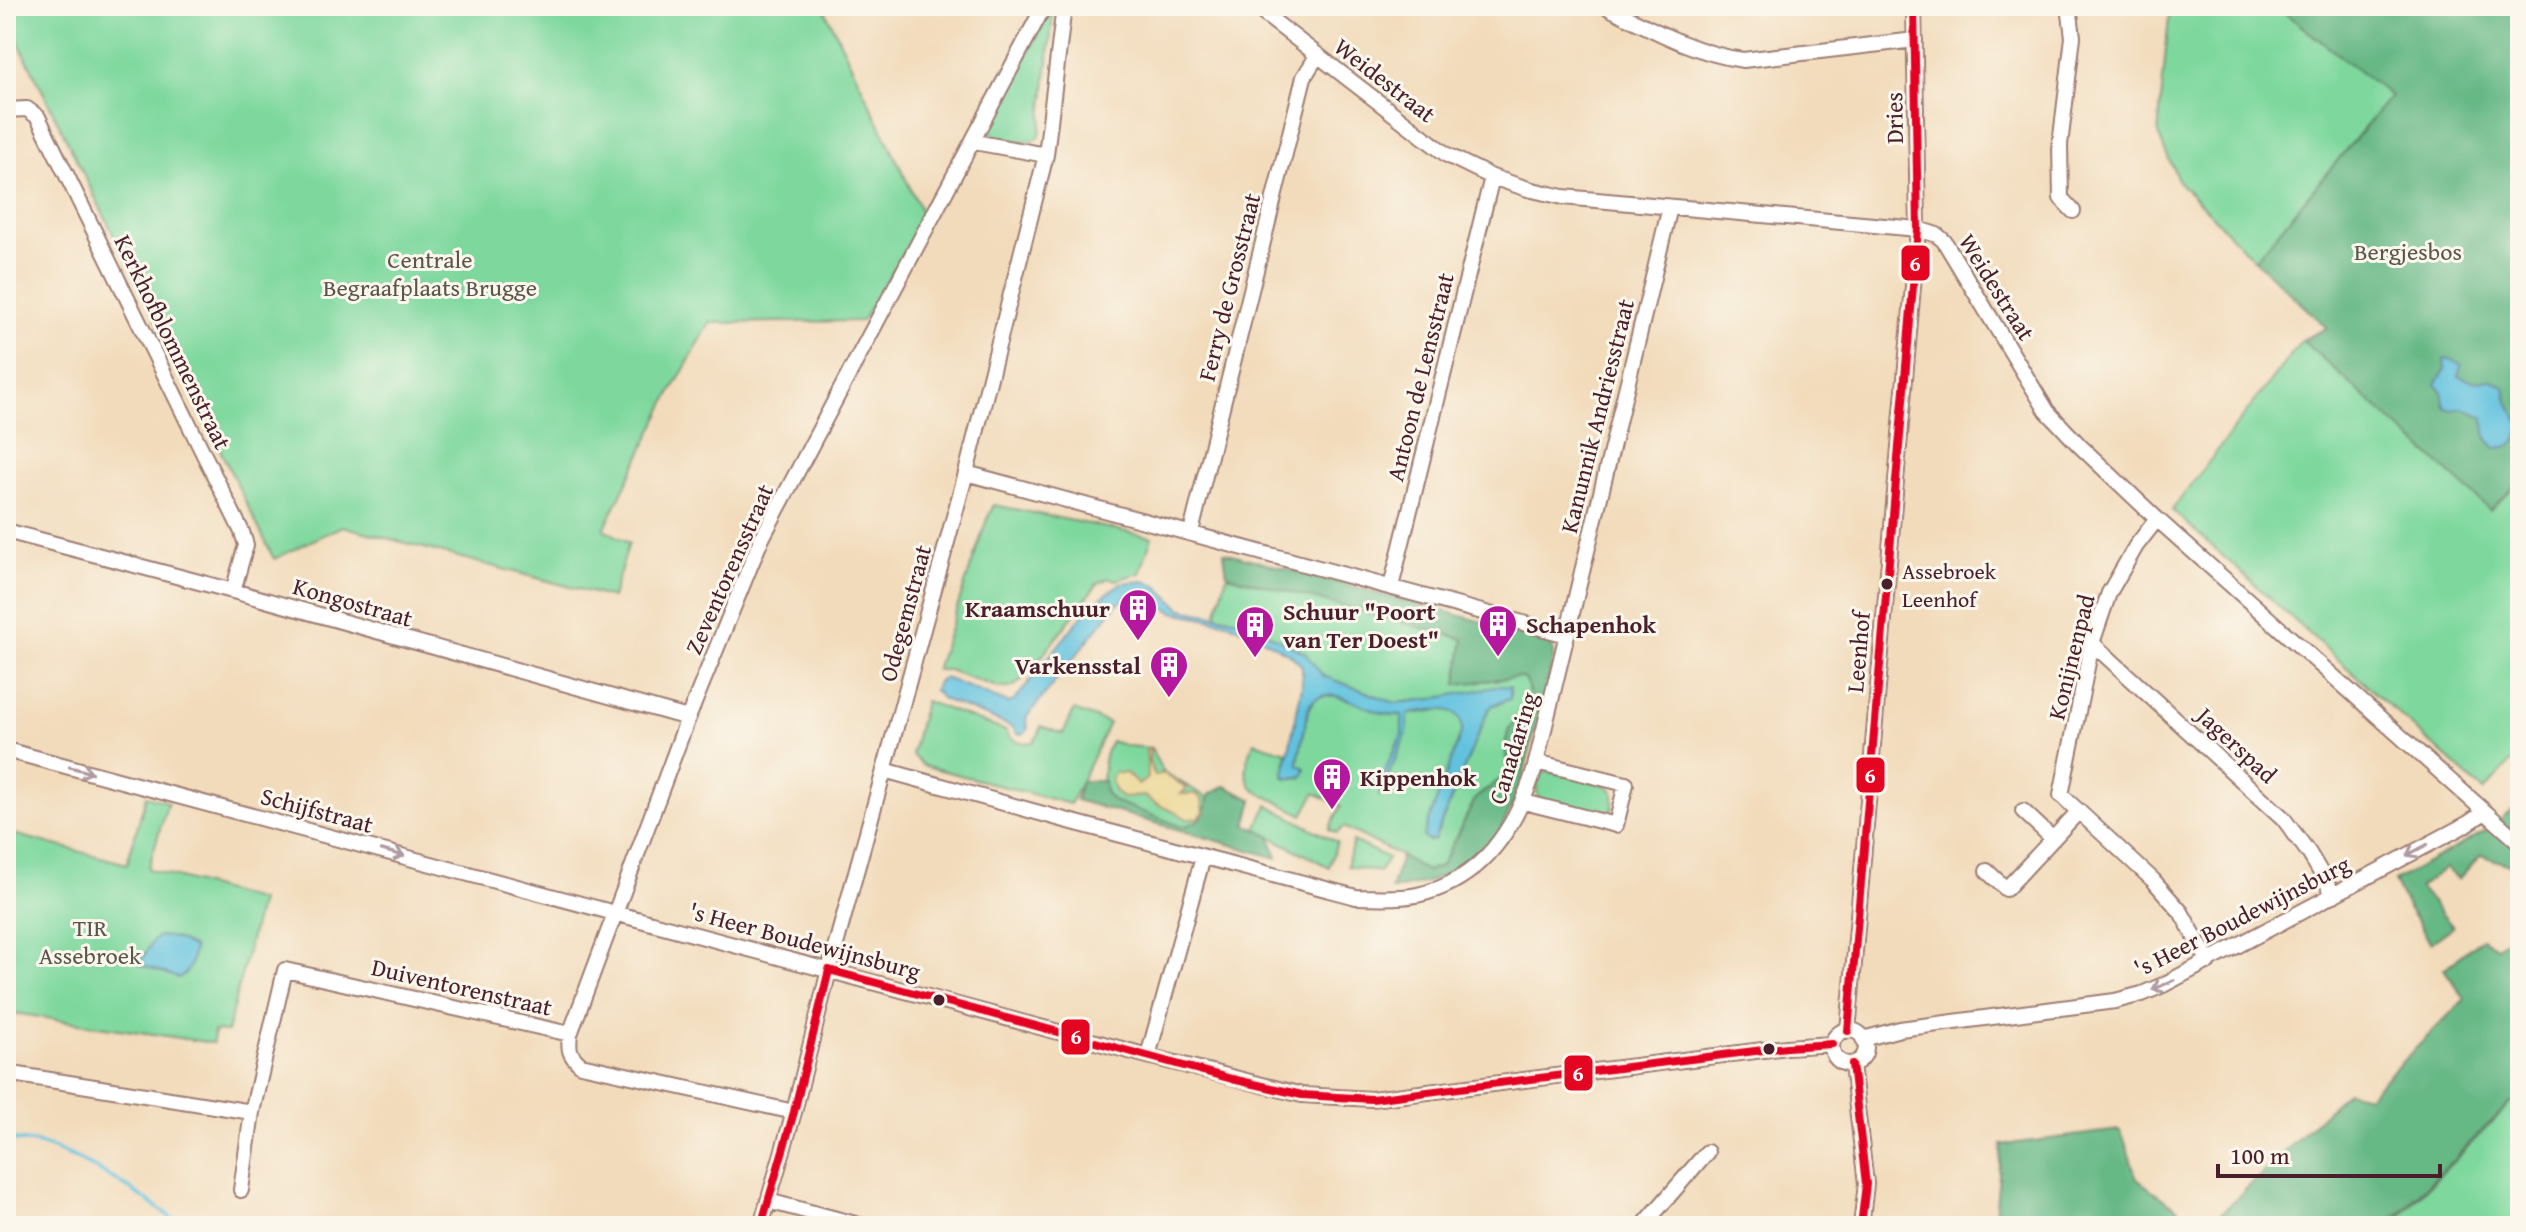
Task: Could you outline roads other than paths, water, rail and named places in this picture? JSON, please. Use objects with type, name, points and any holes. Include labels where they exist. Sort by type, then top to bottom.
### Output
[{"type":"street","name":"Zeventorensstraat","points":[[570,1034],[688,718],[760,542],[1044,6]]},
{"type":"street","name":"Odegemstraat","points":[[761,1226],[966,473],[1046,155],[1064,6]]},
{"type":"street","name":"Weidestraat","points":[[1254,6],[1447,155],[1492,177],[1563,197],[1918,229],[1937,235],[1944,241],[2047,411],[2080,446],[2157,519],[2520,843]]},
{"type":"street","points":[[1605,6],[1694,48],[1743,60],[1915,40]]},
{"type":"street","name":"Dries","points":[[1914,6],[1918,229]]},
{"type":"street","points":[[2069,6],[2073,37],[2060,145],[2061,198],[2073,211]]},
{"type":"street","name":"Ferry de Grosstraat","points":[[1191,532],[1304,77],[1317,56]]},
{"type":"street","name":"Kerkhofblommenstraat","points":[[6,110],[27,109],[38,117],[242,532],[246,545],[233,591]]},
{"type":"street","points":[[974,142],[1046,155]]},
{"type":"street","name":"Antoon de Lensstraat","points":[[1391,587],[1492,177]]},
{"type":"street","name":"Kanunnik Andriesstraat","points":[[1567,635],[1670,207]]},
{"type":"street","name":"Leenhof","points":[[1848,1031],[1918,229]]},
{"type":"street","points":[[966,473],[1567,635]]},
{"type":"street","name":"Konijnenpad","points":[[2157,519],[2136,546],[2109,593],[2092,643],[2061,795],[2153,880],[2181,912],[2209,962]]},
{"type":"street","name":"Kongostraat","points":[[6,531],[688,718]]},
{"type":"street","name":"Canadaring","points":[[884,770],[1356,897],[1417,895],[1444,886],[1478,866],[1503,837],[1524,802],[1567,635]]},
{"type":"street","name":"Jagerspad","points":[[2092,643],[2283,818],[2334,895]]},
{"type":"street","name":"Schijfstraat","points":[[6,750],[616,913]]},
{"type":"street","points":[[1524,802],[1616,825],[1626,784],[1536,762]]},
{"type":"street","points":[[2023,811],[2053,839]]},
{"type":"street","points":[[1987,871],[2006,889],[2079,811]]},
{"type":"street","name":"'s Heer Boudewijnsburg","points":[[1863,1039],[1900,1029],[2115,1001],[2142,994],[2209,962],[2485,812]]},
{"type":"street","points":[[1148,1056],[1203,857]]},
{"type":"street","name":"'s Heer Boudewijnsburg","points":[[616,913],[1302,1095],[1372,1099],[1832,1044]]},
{"type":"street","name":"Duiventorenstraat","points":[[241,1190],[252,1112],[285,970],[570,1034],[568,1049],[573,1059],[581,1065],[794,1112]]},
{"type":"street","points":[[1848,1031],[1863,1039],[1865,1051],[1852,1064],[1838,1060],[1832,1051],[1838,1034],[1848,1031]]},
{"type":"street","points":[[1852,1064],[1866,1184],[1861,1226]]},
{"type":"street","points":[[6,1073],[252,1112]]},
{"type":"street","points":[[1643,1226],[1707,1152]]},
{"type":"street","points":[[768,1201],[863,1226]]},
{"type":"water","points":[[2444,359],[2461,364],[2459,376],[2473,381],[2492,380],[2505,388],[2508,402],[2520,425],[2517,439],[2511,446],[2496,448],[2489,441],[2484,417],[2463,408],[2452,410],[2445,407],[2442,392],[2436,384],[2445,370]]},
{"type":"water","points":[[1144,581],[1155,584],[1182,609],[1244,621],[1305,653],[1323,676],[1395,703],[1510,687],[1510,699],[1488,710],[1434,840],[1423,837],[1462,731],[1457,715],[1443,710],[1408,714],[1407,732],[1379,797],[1387,766],[1402,734],[1402,715],[1383,713],[1341,697],[1321,696],[1313,701],[1308,710],[1298,761],[1305,768],[1303,776],[1287,779],[1284,774],[1302,687],[1302,666],[1291,655],[1250,632],[1229,623],[1174,612],[1135,593],[1117,604],[1026,718],[1028,729],[1023,734],[1017,734],[1013,727],[942,699],[934,690],[937,682],[945,678],[1008,703],[1014,701],[1089,607],[1121,583]]},
{"type":"water","points":[[159,936],[175,938],[194,948],[188,969],[182,976],[178,978],[139,964]]},
{"type":"waterway","points":[[6,1139],[38,1144],[79,1160],[133,1191],[182,1226]]},
{"type":"place","name":"Assebroek Leenhof","points":[[1887,584]]},
{"type":"place","name":"Kraamschuur","points":[[1138,642]]},
{"type":"place","name":"Schapenhok","points":[[1498,658]]},
{"type":"place","name":"Schuur \"Poort van Ter Doest\"","points":[[1255,659]]},
{"type":"place","name":"Varkensstal","points":[[1169,699]]},
{"type":"place","name":"Kippenhok","points":[[1332,811]]},
{"type":"park label","name":"Bergjesbos","points":[[2408,251]]},
{"type":"park label","name":"Centrale Begraafplaats Brugge","points":[[430,273]]},
{"type":"park label","name":"TIR Assebroek","points":[[90,941]]}]
